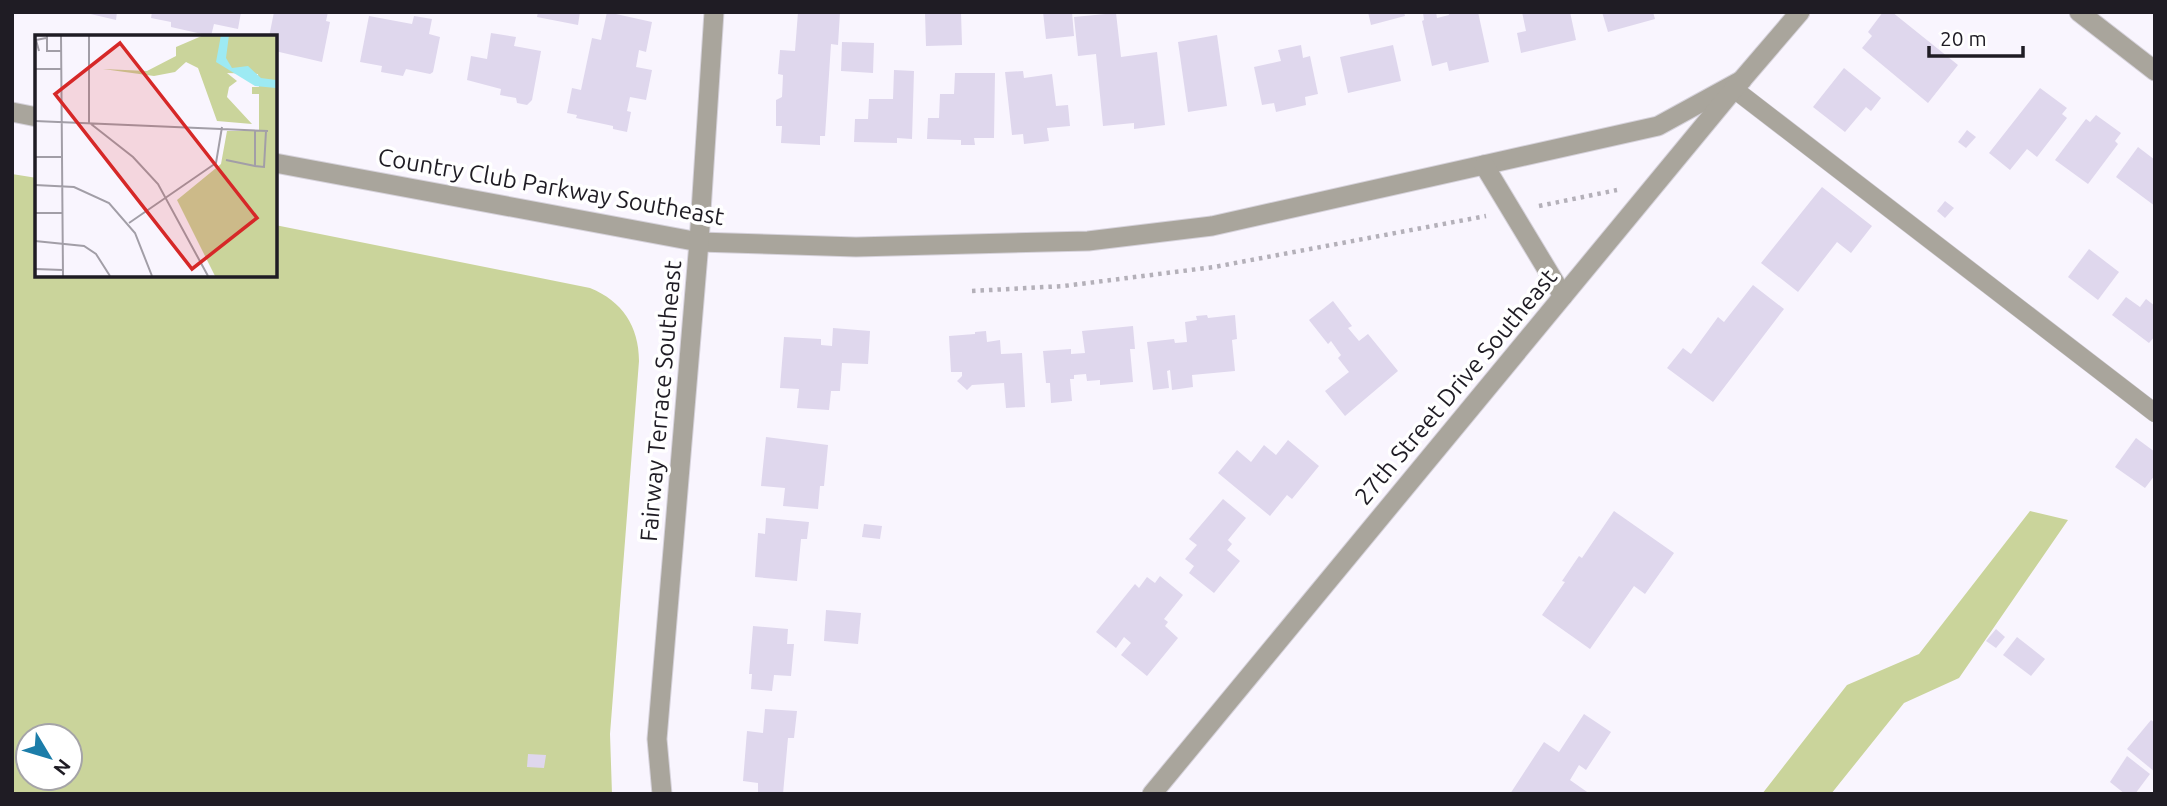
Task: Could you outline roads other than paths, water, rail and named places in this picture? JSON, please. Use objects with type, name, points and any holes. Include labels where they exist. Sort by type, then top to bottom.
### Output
[{"type":"street","name":"Fairway Terrace Southeast","points":[[662,794],[657,739],[699,242],[714,12]]},
{"type":"street","name":"27th Street Drive Southeast","points":[[1152,794],[1800,12]]},
{"type":"street","points":[[2079,12],[2155,71]]},
{"type":"street","name":"Country Club Parkway Southeast","points":[[276,163],[699,242],[856,247],[1088,241],[1212,226],[1658,126],[1738,84]]},
{"type":"street","points":[[12,112],[35,117]]},
{"type":"street","points":[[1484,165],[1563,296]]},
{"type":"lane","points":[[1738,84],[2155,413]]}]
